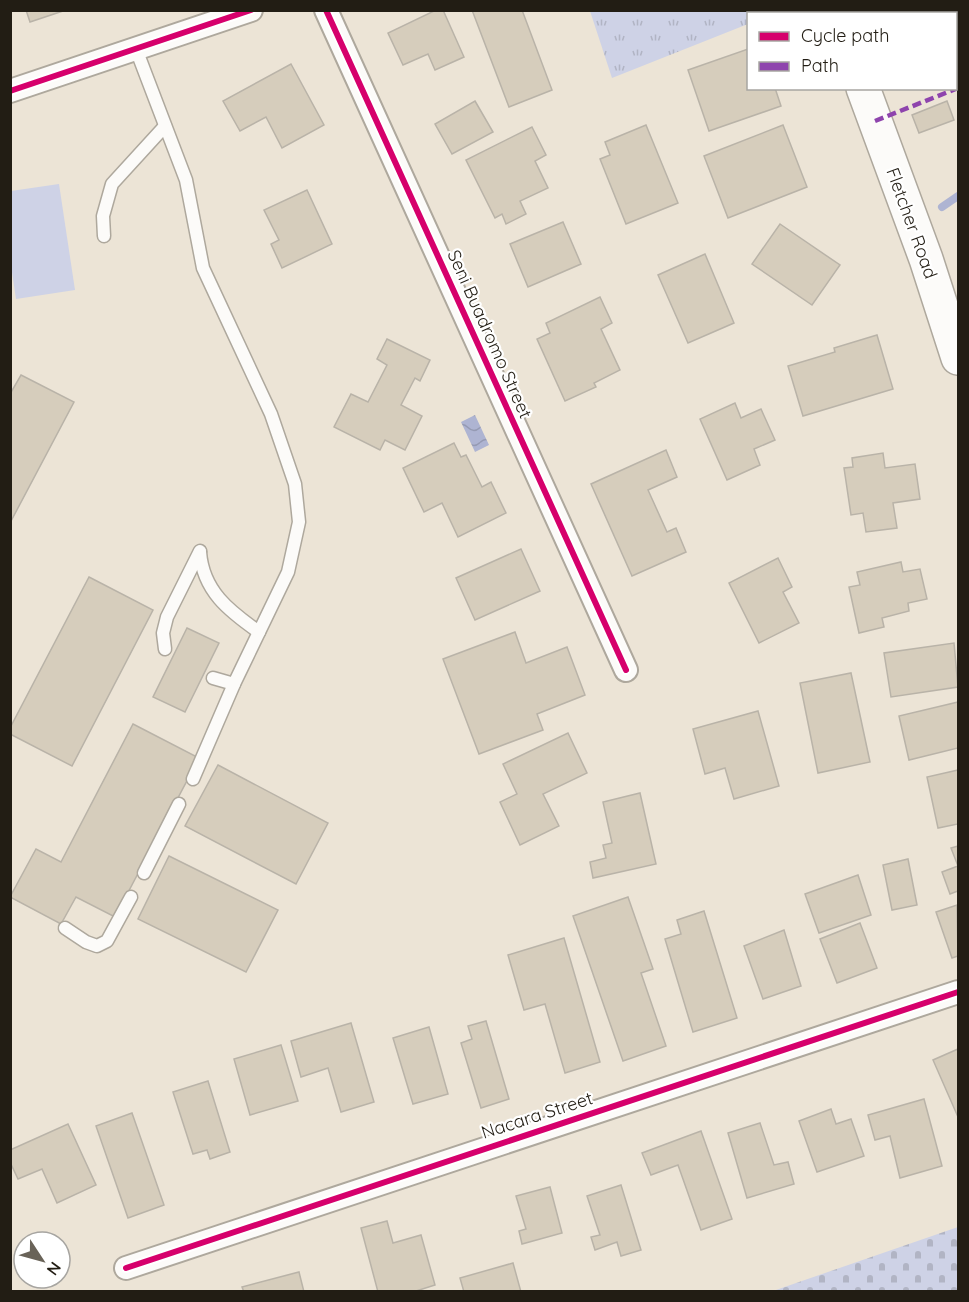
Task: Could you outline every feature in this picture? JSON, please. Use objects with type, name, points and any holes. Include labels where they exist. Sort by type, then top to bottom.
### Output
[{"type":"main road","name":"Fletcher Road","points":[[864,90],[926,260],[958,358]]},
{"type":"street","points":[[10,91],[251,10]]},
{"type":"street","name":"Seni Buadromo Street","points":[[326,10],[626,670]]},
{"type":"street","name":"Nacara Street","points":[[126,1268],[958,992]]},
{"type":"lane","points":[[136,49],[186,180],[203,268],[271,414],[295,484],[299,522],[288,572],[234,684],[193,779]]},
{"type":"lane","points":[[104,236],[103,216],[112,184],[165,126]]},
{"type":"lane","points":[[165,649],[163,633],[167,617],[200,551],[202,569],[215,593],[234,614],[259,632]]},
{"type":"lane","points":[[213,678],[234,684]]},
{"type":"lane","points":[[144,873],[179,804]]},
{"type":"lane","points":[[65,928],[86,942],[97,946],[107,941],[130,897]]},
{"type":"green space","points":[[590,10],[781,11],[747,12],[747,24],[612,78]]},
{"type":"green space","points":[[59,184],[75,290],[16,299],[10,259],[11,191]]},
{"type":"green space","points":[[958,1227],[958,1291],[773,1291]]},
{"type":"water","points":[[475,415],[489,445],[475,452],[461,422]]},
{"type":"building","points":[[26,10],[66,10],[30,22]]},
{"type":"building","points":[[436,10],[443,10],[464,57],[435,70],[428,54],[403,65],[388,33]]},
{"type":"building","points":[[472,10],[522,10],[552,90],[509,107]]},
{"type":"building","points":[[926,10],[957,10],[958,19],[957,12],[926,12]]},
{"type":"building","points":[[957,34],[958,34],[957,76]]},
{"type":"building","points":[[747,49],[747,90],[776,90],[781,106],[709,131],[688,70]]},
{"type":"building","points":[[291,64],[324,125],[282,148],[266,117],[240,131],[223,101]]},
{"type":"building","points":[[475,101],[493,132],[452,154],[435,124]]},
{"type":"building","points":[[947,101],[954,120],[919,133],[912,115]]},
{"type":"building","points":[[646,125],[678,203],[626,224],[600,159],[610,155],[605,142]]},
{"type":"building","points":[[783,125],[807,187],[728,218],[704,156]]},
{"type":"building","points":[[532,127],[546,155],[535,161],[548,188],[520,201],[526,214],[506,224],[502,214],[495,218],[466,160]]},
{"type":"building","points":[[307,190],[332,244],[282,268],[271,244],[279,240],[264,210]]},
{"type":"building","points":[[563,222],[581,264],[528,287],[510,244]]},
{"type":"building","points":[[780,224],[840,265],[812,305],[752,264]]},
{"type":"building","points":[[705,254],[734,323],[688,343],[658,275]]},
{"type":"building","points":[[600,297],[612,323],[601,329],[620,370],[594,383],[596,387],[565,401],[537,339],[550,333],[546,323]]},
{"type":"building","points":[[877,335],[893,389],[803,416],[788,366],[835,352],[834,348]]},
{"type":"building","points":[[387,339],[430,360],[420,381],[415,378],[401,405],[422,416],[405,450],[385,440],[380,450],[334,427],[351,394],[368,402],[387,365],[377,359]]},
{"type":"building","points":[[21,375],[74,402],[10,523],[10,394]]},
{"type":"building","points":[[735,403],[741,418],[761,409],[775,440],[754,449],[760,465],[727,480],[700,419]]},
{"type":"building","points":[[454,443],[461,457],[466,455],[482,487],[491,482],[506,513],[458,537],[442,503],[424,512],[403,468]]},
{"type":"building","points":[[666,450],[677,477],[648,490],[667,532],[676,528],[686,552],[632,576],[591,484]]},
{"type":"building","points":[[883,453],[885,468],[915,464],[920,499],[893,503],[897,528],[866,532],[863,513],[851,515],[844,468],[853,467],[852,458]]},
{"type":"building","points":[[521,549],[540,591],[475,620],[456,578]]},
{"type":"building","points":[[778,558],[792,587],[783,592],[799,623],[759,643],[729,583]]},
{"type":"building","points":[[901,562],[903,572],[920,569],[927,599],[908,603],[909,611],[882,618],[884,627],[859,633],[849,587],[860,585],[857,572]]},
{"type":"building","points":[[89,577],[153,610],[72,766],[10,734],[10,728]]},
{"type":"building","points":[[187,628],[219,643],[185,712],[153,697]]},
{"type":"building","points":[[515,632],[526,663],[567,647],[585,695],[537,714],[543,730],[479,754],[443,659]]},
{"type":"building","points":[[954,643],[958,687],[891,697],[884,653]]},
{"type":"building","points":[[851,673],[870,762],[818,773],[800,683]]},
{"type":"building","points":[[958,702],[958,748],[909,760],[899,716]]},
{"type":"building","points":[[758,711],[779,786],[734,799],[725,768],[705,774],[693,729]]},
{"type":"building","points":[[133,724],[199,758],[115,917],[76,897],[61,924],[10,897],[36,849],[61,862]]},
{"type":"building","points":[[568,733],[587,773],[543,794],[559,826],[520,845],[500,802],[517,794],[503,764]]},
{"type":"building","points":[[218,765],[328,823],[296,884],[185,826]]},
{"type":"building","points":[[958,770],[958,824],[938,828],[927,777]]},
{"type":"building","points":[[640,793],[656,864],[593,878],[590,862],[606,858],[603,845],[612,843],[603,802]]},
{"type":"building","points":[[958,846],[958,866],[951,848]]},
{"type":"building","points":[[169,856],[278,910],[246,972],[138,919]]},
{"type":"building","points":[[908,859],[917,905],[892,910],[883,865]]},
{"type":"building","points":[[958,866],[958,891],[950,894],[942,872]]},
{"type":"building","points":[[858,875],[871,915],[819,933],[805,894]]},
{"type":"building","points":[[628,897],[653,969],[641,973],[666,1046],[623,1061],[573,916]]},
{"type":"building","points":[[957,905],[958,956],[952,958],[936,912]]},
{"type":"building","points":[[704,911],[737,1018],[693,1032],[665,939],[681,934],[677,920]]},
{"type":"building","points":[[860,923],[877,968],[837,983],[820,939]]},
{"type":"building","points":[[784,930],[801,986],[763,999],[744,946]]},
{"type":"building","points":[[564,938],[600,1062],[565,1073],[545,1004],[524,1010],[508,955]]},
{"type":"building","points":[[486,1021],[509,1099],[481,1108],[461,1043],[472,1039],[468,1026]]},
{"type":"building","points":[[351,1023],[374,1102],[341,1112],[328,1068],[301,1077],[291,1041]]},
{"type":"building","points":[[429,1027],[448,1094],[413,1104],[393,1038]]},
{"type":"building","points":[[281,1045],[298,1101],[250,1115],[234,1059]]},
{"type":"building","points":[[958,1049],[958,1117],[933,1060]]},
{"type":"building","points":[[208,1081],[230,1152],[210,1159],[207,1150],[193,1154],[173,1092]]},
{"type":"building","points":[[924,1099],[942,1166],[900,1178],[890,1136],[875,1140],[868,1115]]},
{"type":"building","points":[[831,1109],[836,1124],[851,1119],[864,1156],[817,1172],[799,1121]]},
{"type":"building","points":[[132,1113],[164,1205],[128,1218],[96,1126]]},
{"type":"building","points":[[760,1123],[774,1165],[788,1162],[794,1184],[747,1198],[728,1133]]},
{"type":"building","points":[[68,1124],[96,1185],[57,1203],[42,1169],[18,1179],[10,1162],[10,1150]]},
{"type":"building","points":[[701,1131],[732,1219],[701,1230],[678,1165],[651,1175],[642,1153]]},
{"type":"building","points":[[621,1185],[641,1250],[621,1256],[617,1242],[595,1250],[591,1237],[600,1235],[587,1196]]},
{"type":"building","points":[[550,1187],[562,1233],[522,1244],[519,1231],[526,1229],[516,1196]]},
{"type":"building","points":[[387,1221],[393,1243],[421,1235],[435,1285],[413,1292],[378,1292],[361,1228]]},
{"type":"building","points":[[513,1263],[521,1292],[464,1292],[460,1278]]},
{"type":"building","points":[[299,1272],[304,1292],[244,1292],[242,1287]]},
{"type":"waterway","points":[[942,207],[958,196]]},
{"type":"marked path","points":[[875,121],[953,90]]},
{"type":"cycle path","points":[[10,91],[251,10]]},
{"type":"cycle path","points":[[326,10],[626,670]]},
{"type":"cycle path","points":[[126,1268],[958,992]]}]
